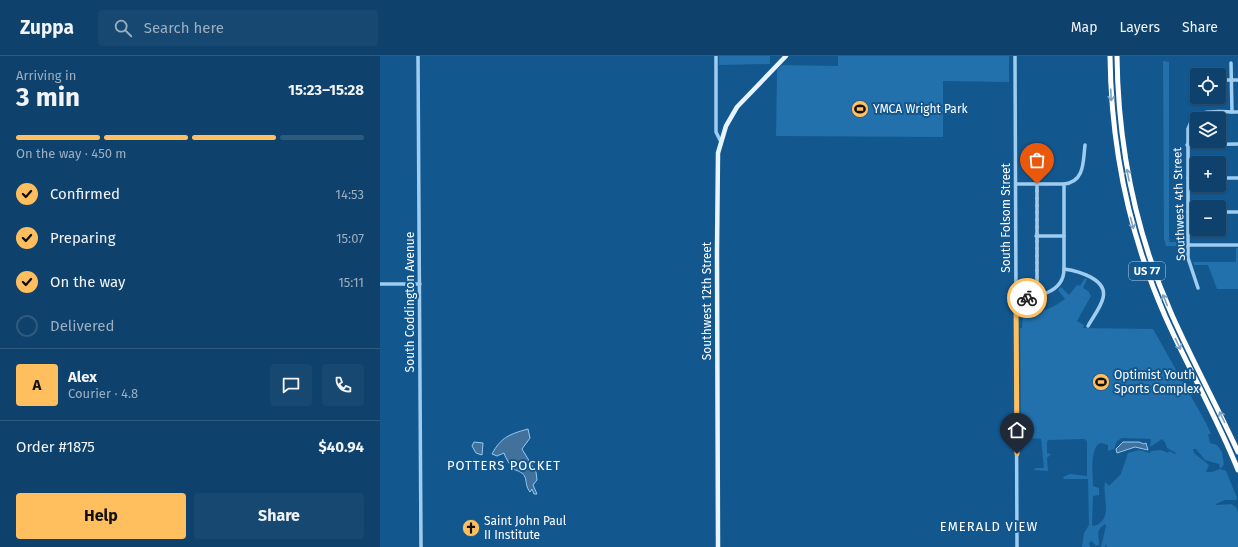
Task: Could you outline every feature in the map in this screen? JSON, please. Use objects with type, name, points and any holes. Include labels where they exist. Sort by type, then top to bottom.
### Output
[{"type":"highway","name":"US 77","points":[[1110,56],[1112,106],[1118,159],[1128,206],[1140,248],[1165,315],[1238,470]]},
{"type":"highway","name":"US 77","points":[[1117,56],[1119,108],[1125,155],[1132,195],[1148,254],[1172,315],[1238,452]]},
{"type":"main road","points":[[720,142],[729,120],[737,107],[786,56]]},
{"type":"main road","name":"Southwest 12th Street","points":[[718,547],[717,162],[720,142]]},
{"type":"street","name":"South Coddington Avenue","points":[[418,56],[421,547]]},
{"type":"street","name":"Southwest 12th Street","points":[[716,56],[716,132],[720,142]]},
{"type":"street","name":"South Folsom Street","points":[[1015,56],[1017,547]]},
{"type":"street","points":[[1231,63],[1232,112],[1238,112]]},
{"type":"street","points":[[1226,80],[1238,80]]},
{"type":"street","name":"Southwest 4th Street","points":[[1198,288],[1188,258],[1188,129],[1192,119],[1200,112],[1232,112]]},
{"type":"street","points":[[1187,144],[1238,144]]},
{"type":"street","points":[[1016,184],[1064,184],[1074,181],[1082,172],[1085,145]]},
{"type":"street","points":[[1226,178],[1238,178]]},
{"type":"street","points":[[1037,184],[1037,296]]},
{"type":"street","points":[[1016,298],[1037,296],[1048,292],[1060,284],[1064,277],[1064,184]]},
{"type":"street","points":[[1226,212],[1238,212]]},
{"type":"street","points":[[1036,236],[1064,236]]},
{"type":"street","points":[[1188,245],[1238,245]]},
{"type":"street","points":[[1064,269],[1089,276],[1102,288],[1103,298],[1088,326]]},
{"type":"street","points":[[380,284],[420,284]]},
{"type":"shaded area","points":[[719,56],[770,56],[770,64],[719,65]]},
{"type":"shaded area","name":"YMCA Wright Park","points":[[838,56],[1009,56],[1009,82],[943,81],[943,137],[776,136],[777,70],[782,65],[838,66]]},
{"type":"shaded area","points":[[1163,61],[1169,62],[1169,239],[1170,242],[1184,242],[1184,246],[1166,246],[1164,239]]},
{"type":"shaded area","points":[[1236,248],[1238,248],[1238,289],[1217,289],[1208,265],[1194,265],[1193,262],[1236,262]]},
{"type":"shaded area","points":[[1085,278],[1087,279],[1083,288],[1088,291],[1091,296],[1077,321],[1084,325],[1083,328],[1153,329],[1206,423],[1211,434],[1208,434],[1210,443],[1217,445],[1222,452],[1224,465],[1220,469],[1226,471],[1237,498],[1236,500],[1225,500],[1216,505],[1231,504],[1236,507],[1238,512],[1238,547],[1107,547],[1106,544],[1105,547],[1101,547],[1106,526],[1105,524],[1100,529],[1098,534],[1099,545],[1096,546],[1092,541],[1089,543],[1090,547],[1082,547],[1084,533],[1089,525],[1088,479],[1064,479],[1063,477],[1070,474],[1087,476],[1087,441],[1084,439],[1047,441],[1047,453],[1051,454],[1047,458],[1048,471],[1034,470],[1035,468],[1044,468],[1041,439],[1020,437],[1020,328],[1022,328],[1023,314],[1045,310],[1065,299],[1058,290],[1061,287],[1069,295],[1077,285],[1080,286]],"holes":[[[1122,438],[1151,439],[1150,447],[1162,439],[1167,448],[1176,453],[1175,454],[1169,451],[1168,453],[1161,450],[1151,451],[1150,453],[1139,450],[1128,453],[1121,474],[1109,486],[1105,482],[1104,488],[1106,507],[1104,519],[1094,526],[1092,525],[1093,496],[1099,495],[1099,488],[1093,486],[1093,455],[1097,445],[1101,443],[1108,445],[1108,451],[1114,449],[1117,441]],[[1193,449],[1196,449],[1205,460],[1219,464],[1220,469],[1212,472],[1206,472],[1209,465],[1194,453]]]},
{"type":"shaded area","points":[[528,429],[530,438],[522,449],[536,472],[537,480],[533,485],[537,494],[534,494],[532,489],[530,492],[526,479],[522,473],[512,469],[504,453],[497,456],[492,454],[495,448],[507,437]]},
{"type":"shaded area","points":[[474,442],[483,443],[482,455],[476,453],[472,446]]},
{"type":"shaded area","points":[[1123,442],[1146,443],[1148,450],[1135,447],[1117,453],[1116,449]]},
{"type":"way so far","points":[[1027,298],[1037,296],[1037,184]]},
{"type":"place","name":"YMCA Wright Park","points":[[860,109]]},
{"type":"place","name":"Optimist Youth Sports Complex","points":[[1101,382]]},
{"type":"place","name":"Saint John Paul II Institute","points":[[471,528]]},
{"type":"district","name":"POTTERS POCKET","points":[[504,465]]},
{"type":"district","name":"EMERALD VIEW","points":[[989,526]]},
{"type":"route","points":[[1017,454],[1016,298],[1027,298]]}]
